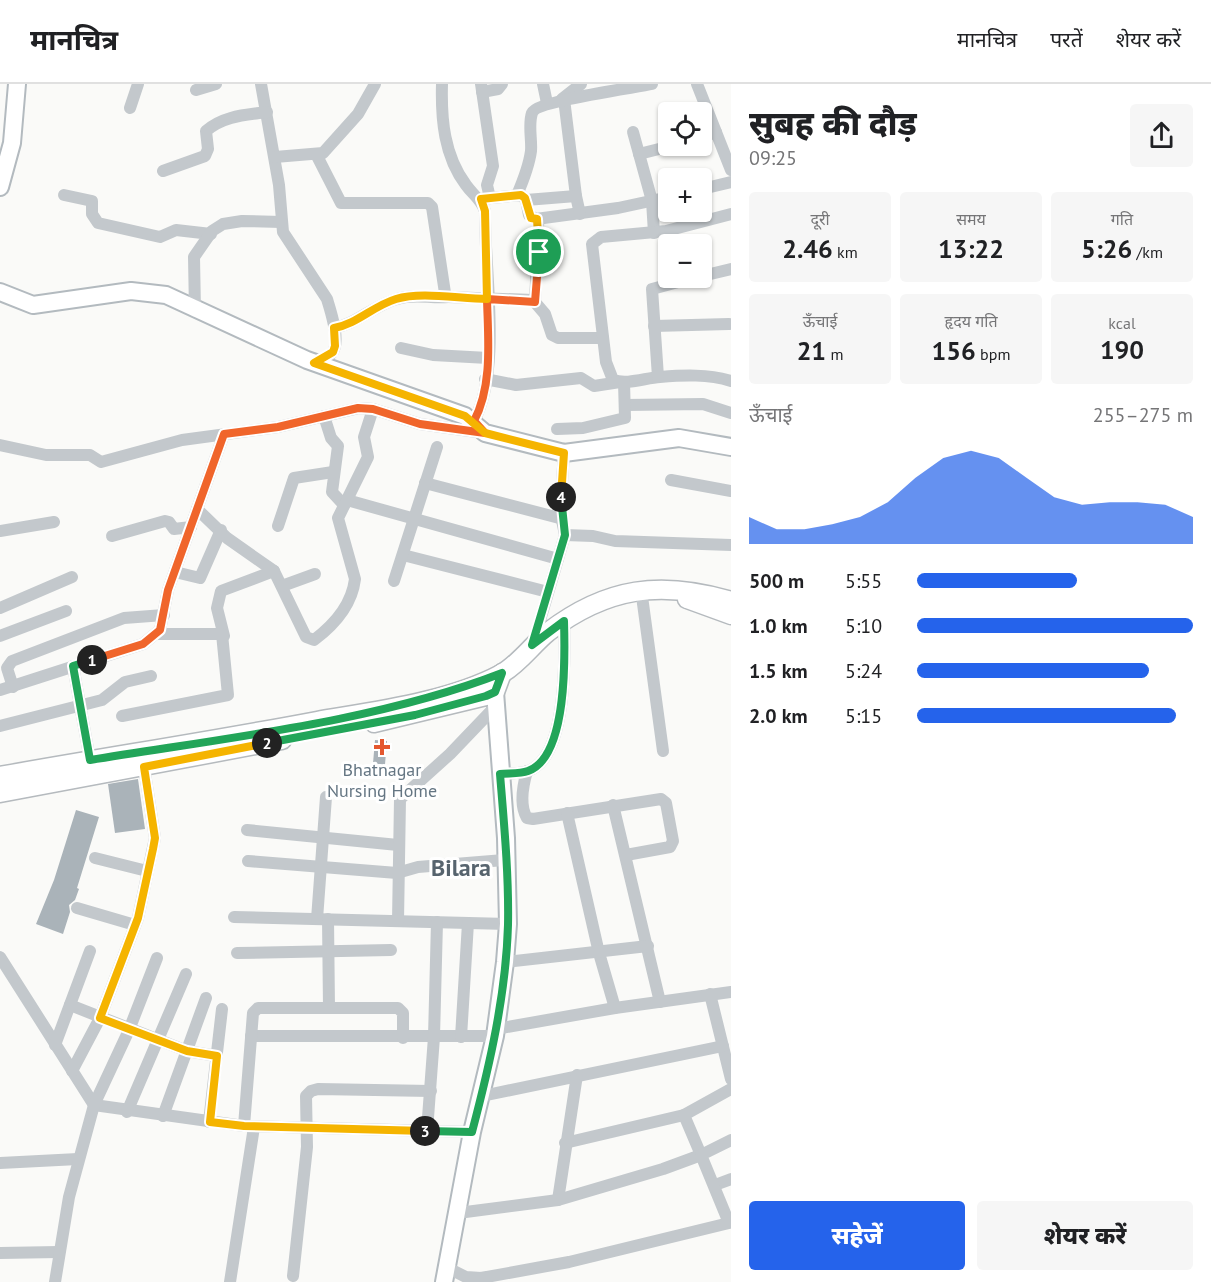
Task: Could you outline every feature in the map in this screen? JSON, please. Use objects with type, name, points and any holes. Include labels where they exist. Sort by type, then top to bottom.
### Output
[{"type":"main road","points":[[0,776],[368,712],[435,697],[502,673],[532,645],[564,621],[598,602],[641,589],[694,590],[731,601]]},
{"type":"main road","points":[[660,590],[731,615]]},
{"type":"main road","points":[[0,793],[495,700],[502,673]]},
{"type":"street","points":[[0,187],[12,143],[18,84]]},
{"type":"street","points":[[130,108],[138,84]]},
{"type":"street","points":[[196,90],[216,84]]},
{"type":"street","points":[[261,84],[281,200],[281,222],[292,248],[327,299],[334,328],[333,352],[314,363]]},
{"type":"street","points":[[274,158],[323,153],[347,128],[375,84]]},
{"type":"street","points":[[442,84],[440,105],[449,155],[466,185],[485,199],[576,196]]},
{"type":"street","points":[[480,427],[480,410],[488,358],[485,199],[493,166],[482,88],[498,89],[502,84]]},
{"type":"street","points":[[543,84],[547,103]]},
{"type":"street","points":[[563,100],[581,84]]},
{"type":"street","points":[[652,84],[614,93],[547,103],[532,111],[530,155],[522,198],[531,218],[537,219],[580,214],[658,200]]},
{"type":"street","points":[[698,84],[731,170]]},
{"type":"street","points":[[563,100],[580,214]]},
{"type":"street","points":[[164,171],[205,156],[208,149],[206,131],[210,127],[232,117],[267,112]]},
{"type":"street","points":[[633,132],[652,201],[654,233]]},
{"type":"street","points":[[712,133],[716,132]]},
{"type":"street","points":[[639,154],[658,149]]},
{"type":"street","points":[[316,154],[341,203],[428,203],[432,207],[445,293],[448,297]]},
{"type":"street","points":[[712,187],[731,182]]},
{"type":"street","points":[[64,195],[92,201],[92,214],[98,223],[160,237],[176,230],[211,234]]},
{"type":"street","points":[[622,382],[609,374],[592,244],[601,237],[654,233],[731,214]]},
{"type":"street","points":[[537,219],[539,248],[536,258],[535,302],[545,314],[552,335],[558,338],[603,338]]},
{"type":"street","points":[[195,310],[194,257],[211,234],[223,224],[242,221],[281,222]]},
{"type":"street","points":[[712,274],[731,269]]},
{"type":"street","points":[[658,287],[652,289],[658,377]]},
{"type":"street","points":[[0,292],[27,304],[41,305],[131,291],[166,295],[314,363],[465,416],[480,427]]},
{"type":"street","points":[[334,328],[346,326],[396,299],[417,296],[535,302]]},
{"type":"street","points":[[654,326],[729,324]]},
{"type":"street","points":[[401,348],[448,357],[488,358]]},
{"type":"street","points":[[485,379],[516,385],[581,378],[594,386],[658,377],[704,375],[731,381]]},
{"type":"street","points":[[557,429],[583,428],[622,419],[625,415],[625,405],[622,382]]},
{"type":"street","points":[[625,405],[702,404],[731,413]]},
{"type":"street","points":[[0,445],[46,455],[90,455],[101,462],[182,440],[278,427],[358,408],[373,409],[420,424],[480,427],[564,453],[679,438],[731,447]]},
{"type":"street","points":[[197,509],[227,538],[274,571],[309,639],[319,636],[344,611],[352,595],[355,579],[337,524],[368,457],[364,437],[373,409]]},
{"type":"street","points":[[324,416],[331,438],[338,446],[332,492],[346,503],[558,559]]},
{"type":"street","points":[[0,690],[143,644],[157,634],[175,572],[224,434]]},
{"type":"street","points":[[394,581],[437,447]]},
{"type":"street","points":[[532,645],[565,535],[560,510],[564,453]]},
{"type":"street","points":[[278,526],[294,478],[333,472]]},
{"type":"street","points":[[671,480],[731,491]]},
{"type":"street","points":[[425,483],[563,519]]},
{"type":"street","points":[[112,536],[165,520],[174,529],[191,527]]},
{"type":"street","points":[[0,531],[54,522]]},
{"type":"street","points":[[175,572],[200,578],[221,530]]},
{"type":"street","points":[[565,535],[593,536],[615,541],[731,545]]},
{"type":"street","points":[[403,555],[548,592]]},
{"type":"street","points":[[122,716],[228,695],[224,636],[217,608],[220,591],[274,571]]},
{"type":"street","points":[[282,586],[315,574]]},
{"type":"street","points":[[0,608],[72,577]]},
{"type":"street","points":[[641,589],[663,751]]},
{"type":"street","points":[[0,636],[66,611]]},
{"type":"street","points":[[13,687],[7,668],[12,661],[124,618],[164,615]]},
{"type":"street","points":[[500,774],[527,771],[537,765],[553,740],[562,703],[564,621]]},
{"type":"street","points":[[157,634],[218,633],[224,636]]},
{"type":"street","points":[[73,666],[90,760]]},
{"type":"street","points":[[0,726],[108,697],[125,682],[136,677],[151,676]]},
{"type":"street","points":[[495,700],[506,838],[504,861],[508,924],[505,962],[495,1032],[472,1132],[446,1275],[481,1278],[730,1228],[715,1185],[684,1115]]},
{"type":"street","points":[[398,921],[400,799],[450,754],[495,700]]},
{"type":"street","points":[[72,1071],[100,1018],[135,925],[155,838],[144,767]]},
{"type":"street","points":[[527,771],[523,785],[523,803],[527,818],[533,819],[661,798],[666,803],[673,841],[670,847],[626,855]]},
{"type":"street","points":[[326,797],[321,867],[322,919],[328,951],[329,1008]]},
{"type":"street","points":[[614,805],[660,1002]]},
{"type":"street","points":[[567,813],[599,953],[615,1008]]},
{"type":"street","points":[[247,830],[398,845]]},
{"type":"street","points":[[95,858],[147,871]]},
{"type":"street","points":[[248,861],[397,873],[418,867],[504,861]]},
{"type":"street","points":[[77,908],[135,925]]},
{"type":"street","points":[[234,917],[508,924]]},
{"type":"street","points":[[427,1131],[434,1037],[437,922]]},
{"type":"street","points":[[461,1037],[468,923]]},
{"type":"street","points":[[505,962],[648,946]]},
{"type":"street","points":[[237,953],[391,950]]},
{"type":"street","points":[[55,1045],[90,951]]},
{"type":"street","points":[[0,957],[94,1105],[127,1112],[249,1127],[472,1132]]},
{"type":"street","points":[[56,1282],[59,1252],[78,1159],[94,1105],[129,1030],[157,958]]},
{"type":"street","points":[[127,1112],[186,974]]},
{"type":"street","points":[[251,1036],[461,1037],[615,1008],[731,992]]},
{"type":"street","points":[[710,994],[731,1079]]},
{"type":"street","points":[[163,1116],[206,998]]},
{"type":"street","points":[[70,1005],[187,1051],[217,1056]]},
{"type":"street","points":[[230,1282],[249,1127],[253,1013],[258,1008],[402,1010],[403,1038]]},
{"type":"street","points":[[210,1122],[222,1009]]},
{"type":"street","points":[[482,1096],[723,1046]]},
{"type":"street","points":[[558,1200],[565,1143],[578,1075]]},
{"type":"street","points":[[565,1143],[684,1115],[731,1089]]},
{"type":"street","points":[[293,1276],[307,1147],[306,1096],[311,1091],[431,1091]]},
{"type":"street","points":[[458,1213],[558,1200],[663,1169],[701,1155],[731,1140]]},
{"type":"street","points":[[0,1163],[78,1159]]},
{"type":"street","points":[[715,1185],[731,1179]]},
{"type":"street","points":[[0,1253],[59,1252]]},
{"type":"building","points":[[375,740],[387,741],[384,776],[372,775]]},
{"type":"building","points":[[138,779],[145,829],[115,833],[108,784]]},
{"type":"building","points":[[76,810],[99,817],[77,888],[79,889],[75,900],[69,905],[70,912],[63,934],[36,924],[54,880]]},
{"type":"place","name":"Bhatnagar Nursing Home","points":[[382,747]]},
{"type":"district","name":"Bilara","points":[[461,867]]},
{"type":"route","points":[[539,252],[536,258],[535,302],[524,299],[487,299],[488,364],[480,410],[474,421],[477,427],[485,433],[420,424],[373,409],[358,408],[278,427],[224,434],[168,590],[160,630],[152,639],[143,644],[73,666],[90,760],[368,712],[435,697],[502,673],[495,692],[415,715],[144,767],[155,838],[138,918],[100,1018],[187,1051],[217,1056],[210,1122],[244,1126],[472,1132],[495,1036],[508,924],[504,861],[506,838],[500,774],[527,771],[537,765],[553,740],[562,703],[565,654],[564,621],[532,645],[565,535],[560,510],[564,453],[485,433],[477,427],[474,421],[465,416],[314,363],[330,356],[333,352],[334,328],[346,326],[385,303],[407,296],[426,295],[452,299],[487,299],[485,211],[481,199],[521,195],[525,198],[529,215],[537,219],[539,252]]}]
